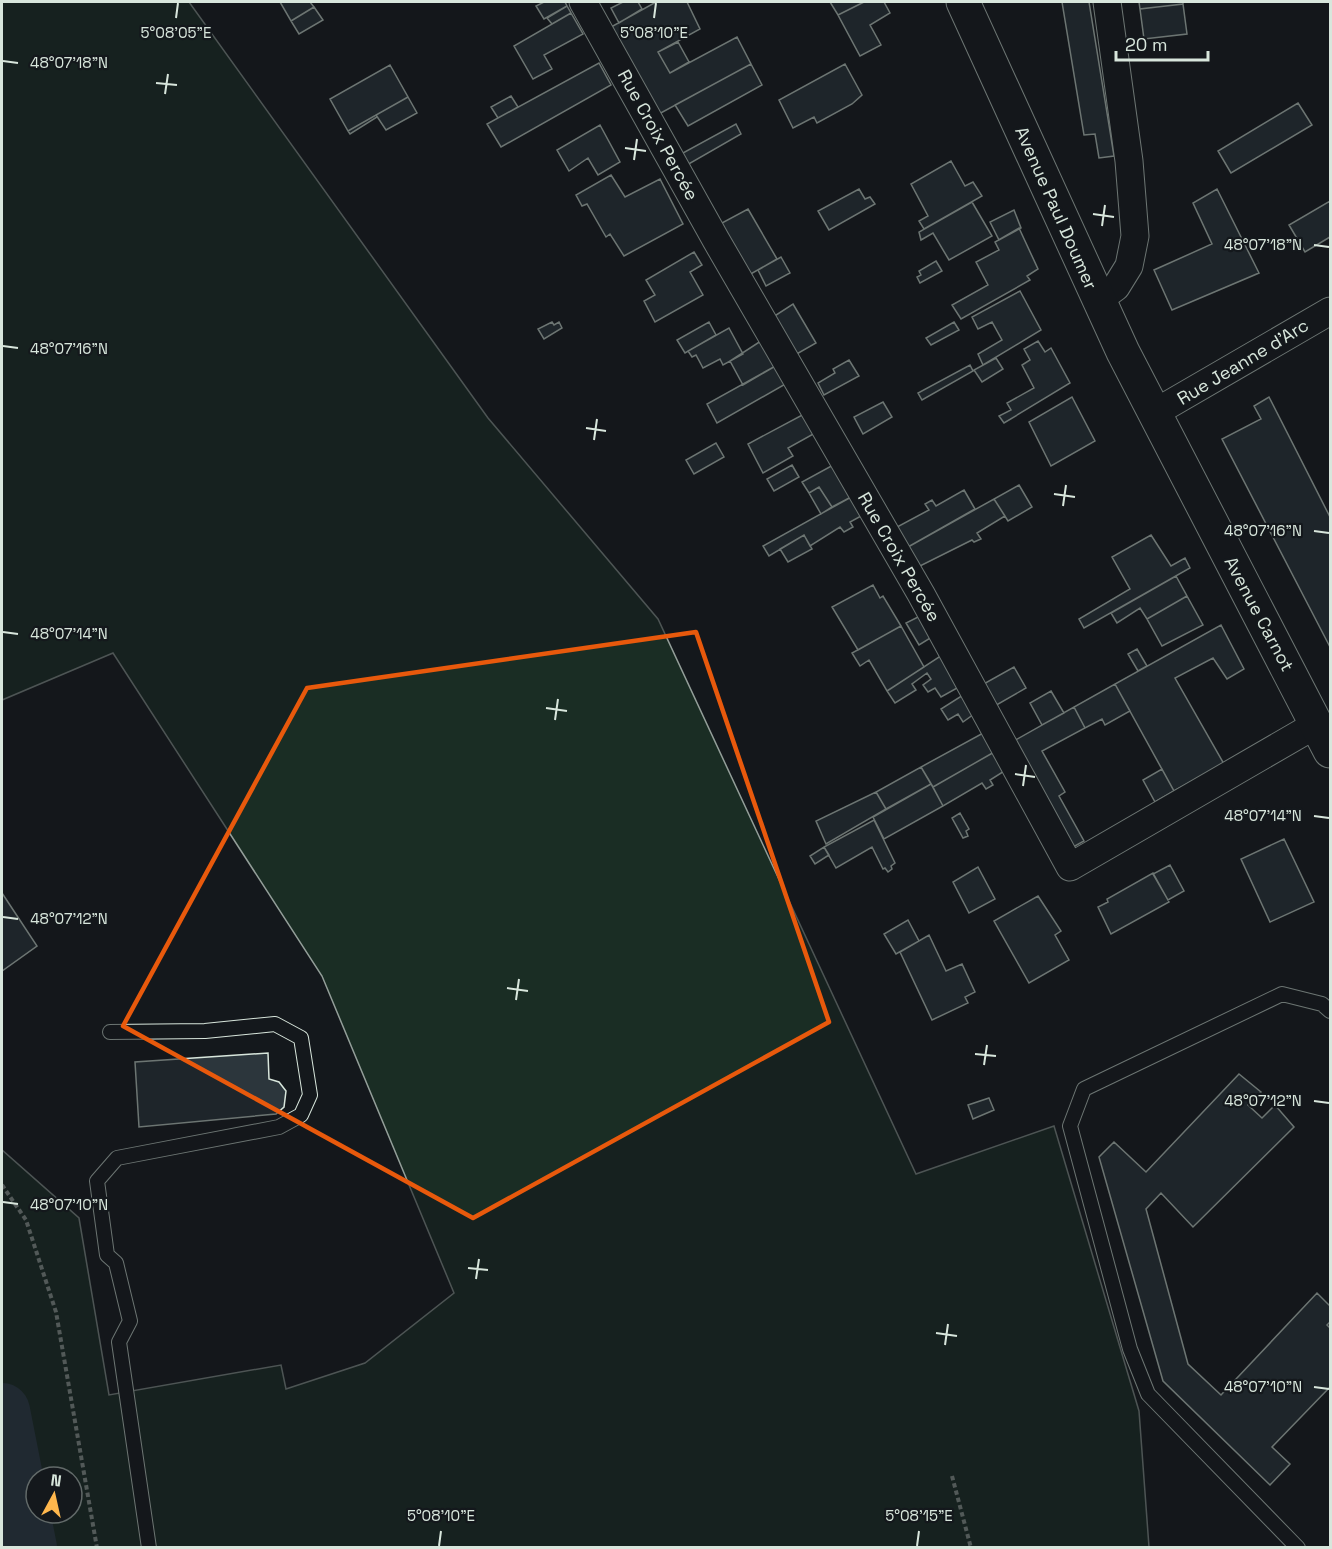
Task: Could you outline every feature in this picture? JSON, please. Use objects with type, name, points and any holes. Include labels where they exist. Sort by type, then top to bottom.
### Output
[{"type":"main road","name":"Avenue Paul Doumer","points":[[963,2],[1098,300],[1156,412]]},
{"type":"main road","name":"Avenue Carnot","points":[[1156,412],[1324,737]]},
{"type":"street","name":"Rue Croix Percée","points":[[583,2],[716,240],[921,594],[1070,867],[1324,737]]},
{"type":"street","points":[[1098,300],[1116,287],[1129,266],[1135,236],[1129,161],[1107,2]]},
{"type":"street","name":"Rue Jeanne d'Arc","points":[[1156,412],[1330,310]]},
{"type":"lane","points":[[1298,1548],[1148,1394],[1130,1349],[1070,1126],[1084,1089],[1282,994],[1322,1004],[1330,1011]]},
{"type":"lane","points":[[110,1032],[205,1031],[275,1024],[301,1038],[310,1095],[301,1115],[279,1127],[117,1158],[97,1181],[107,1255],[116,1263],[130,1320],[119,1342],[149,1548]]},
{"type":"path","points":[[2,1185],[26,1220],[56,1312],[97,1548]]},
{"type":"path","points":[[952,1476],[971,1548]]},
{"type":"highlighted area","points":[[696,632],[829,1022],[473,1218],[123,1026],[307,688]]},
{"type":"green space","points":[[2,2],[189,2],[488,418],[658,619],[916,1174],[1054,1126],[1139,1411],[1149,1547],[2,1547],[2,1150],[79,1218],[109,1395],[281,1365],[286,1389],[365,1363],[454,1293],[322,976],[113,653],[2,700]]},
{"type":"building","points":[[280,2],[310,2],[314,7],[291,21]]},
{"type":"building","points":[[544,2],[565,2],[567,6],[544,19],[536,6]]},
{"type":"building","points":[[623,2],[638,2],[642,9],[619,23],[611,8]]},
{"type":"building","points":[[656,2],[687,2],[700,29],[658,52],[670,73],[737,37],[751,64],[659,114],[611,27]]},
{"type":"building","points":[[830,2],[864,2],[838,15]]},
{"type":"building","points":[[864,2],[884,2],[890,13],[870,25],[881,45],[860,56],[838,15]]},
{"type":"building","points":[[1062,2],[1089,2],[1114,156],[1099,158],[1095,134],[1084,135]]},
{"type":"building","points":[[1139,2],[1183,2],[1183,4],[1140,9]]},
{"type":"building","points":[[1183,4],[1187,34],[1144,39],[1140,9]]},
{"type":"building","points":[[567,6],[571,13],[552,24],[547,18]]},
{"type":"building","points":[[314,7],[323,20],[299,34],[291,21]]},
{"type":"building","points":[[571,13],[583,34],[544,55],[552,69],[533,79],[514,46]]},
{"type":"building","points":[[678,42],[689,62],[670,73],[658,52]]},
{"type":"building","points":[[599,63],[611,85],[501,147],[487,124]]},
{"type":"building","points":[[751,64],[762,85],[688,126],[675,105]]},
{"type":"building","points":[[845,64],[862,95],[852,104],[817,123],[814,117],[793,128],[779,100]]},
{"type":"building","points":[[390,65],[408,97],[348,131],[330,99]]},
{"type":"building","points":[[511,96],[518,107],[498,118],[491,107]]},
{"type":"building","points":[[408,97],[417,113],[386,130],[376,115]]},
{"type":"building","points":[[1298,103],[1312,125],[1231,173],[1218,151]]},
{"type":"building","points":[[376,115],[377,117],[350,134],[348,131]]},
{"type":"building","points":[[736,124],[741,134],[687,165],[681,154]]},
{"type":"building","points":[[600,125],[620,162],[598,175],[588,158],[569,171],[557,150]]},
{"type":"building","points":[[951,161],[965,186],[973,182],[982,196],[924,229],[919,221],[928,216],[911,184]]},
{"type":"building","points":[[611,175],[625,197],[660,179],[683,224],[624,256],[610,234],[606,237],[587,204],[582,206],[576,195]]},
{"type":"building","points":[[859,189],[865,199],[870,197],[875,204],[829,230],[818,211]]},
{"type":"building","points":[[1217,189],[1259,273],[1172,310],[1154,270],[1212,244],[1193,203]]},
{"type":"building","points":[[1330,201],[1330,237],[1305,252],[1289,225]]},
{"type":"building","points":[[972,202],[992,236],[949,260],[933,233],[921,240],[919,232]]},
{"type":"building","points":[[748,209],[777,259],[749,275],[720,224]]},
{"type":"building","points":[[1014,210],[1021,228],[999,240],[990,222]]},
{"type":"building","points":[[1019,228],[1038,269],[1027,276],[1030,280],[961,319],[952,305],[988,285],[976,262],[999,250],[995,242]]},
{"type":"building","points":[[694,252],[702,265],[690,272],[703,295],[655,322],[644,301],[655,295],[646,280]]},
{"type":"building","points":[[781,257],[790,273],[766,286],[758,270]]},
{"type":"building","points":[[936,261],[942,271],[920,283],[917,277],[921,275],[919,271]]},
{"type":"building","points":[[1020,291],[1041,330],[983,365],[978,354],[1002,340],[992,322],[978,329],[972,317]]},
{"type":"building","points":[[793,304],[816,343],[795,355],[773,317]]},
{"type":"building","points":[[552,322],[554,325],[559,322],[562,328],[544,339],[538,329]]},
{"type":"building","points":[[709,322],[716,335],[685,353],[677,340]]},
{"type":"building","points":[[954,322],[959,330],[931,345],[926,338]]},
{"type":"building","points":[[729,328],[743,354],[723,365],[720,359],[703,368],[696,355],[692,357],[688,351]]},
{"type":"building","points":[[764,339],[779,364],[743,385],[730,361]]},
{"type":"building","points":[[1038,341],[1045,352],[1051,348],[1070,383],[1004,423],[999,416],[1011,410],[1007,403],[1034,388],[1022,365],[1030,360],[1024,349]]},
{"type":"building","points":[[996,358],[1003,369],[982,382],[974,370]]},
{"type":"building","points":[[849,360],[859,376],[824,395],[818,383],[835,373],[833,369]]},
{"type":"building","points":[[779,364],[789,382],[717,423],[707,404]]},
{"type":"building","points":[[970,365],[973,371],[922,400],[918,393]]},
{"type":"building","points":[[1072,397],[1095,441],[1051,466],[1029,422]]},
{"type":"building","points":[[1269,397],[1330,517],[1330,647],[1222,439],[1261,419],[1254,406]]},
{"type":"building","points":[[883,402],[892,417],[863,434],[854,417]]},
{"type":"building","points":[[806,413],[817,432],[788,448],[793,456],[763,473],[748,444]]},
{"type":"building","points":[[716,443],[724,457],[694,474],[686,460]]},
{"type":"building","points":[[835,464],[853,496],[832,507],[819,487],[809,493],[802,482]]},
{"type":"building","points":[[792,465],[799,477],[774,491],[767,479]]},
{"type":"building","points":[[1019,485],[1032,507],[1008,521],[994,499]]},
{"type":"building","points":[[819,487],[832,507],[821,514],[809,493]]},
{"type":"building","points":[[964,490],[975,509],[908,547],[897,527],[929,510],[925,504],[932,500],[936,506]]},
{"type":"building","points":[[853,496],[863,515],[850,522],[853,527],[844,532],[840,527],[810,546],[804,535],[769,556],[763,546]]},
{"type":"building","points":[[994,499],[1005,516],[977,533],[981,539],[974,542],[972,540],[918,567],[908,547]]},
{"type":"building","points":[[804,535],[812,549],[788,562],[780,549]]},
{"type":"building","points":[[1151,535],[1171,566],[1185,558],[1190,568],[1084,628],[1079,619],[1130,589],[1112,557]]},
{"type":"building","points":[[1176,576],[1187,596],[1147,619],[1140,608],[1117,623],[1111,613]]},
{"type":"building","points":[[873,585],[880,598],[883,596],[901,626],[858,650],[832,607]]},
{"type":"building","points":[[1187,596],[1203,625],[1162,646],[1147,619]]},
{"type":"building","points":[[920,616],[932,637],[919,645],[906,623]]},
{"type":"building","points":[[1221,625],[1244,669],[1227,679],[1213,658],[1175,678],[1224,764],[1174,791],[1115,684]]},
{"type":"building","points":[[901,626],[924,667],[887,691],[869,660],[860,666],[852,653]]},
{"type":"building","points":[[1137,649],[1147,666],[1138,671],[1128,654]]},
{"type":"building","points":[[942,655],[959,687],[941,697],[935,688],[928,692],[923,685],[931,679],[927,673],[912,684],[916,690],[895,703],[887,691]]},
{"type":"building","points":[[1014,667],[1026,688],[993,707],[980,686]]},
{"type":"building","points":[[1115,684],[1130,711],[1105,725],[1102,719],[1085,728],[1074,707]]},
{"type":"building","points":[[1051,691],[1064,713],[1042,725],[1030,703]]},
{"type":"building","points":[[963,695],[974,714],[963,722],[958,714],[948,720],[941,709]]},
{"type":"building","points":[[1074,707],[1085,728],[1042,751],[1065,792],[1059,796],[1084,841],[1075,846],[1068,845],[1012,742]]},
{"type":"building","points":[[985,732],[996,751],[933,787],[921,767]]},
{"type":"building","points":[[996,751],[1006,770],[990,780],[993,785],[986,789],[982,783],[943,806],[933,787]]},
{"type":"building","points":[[921,767],[931,784],[886,809],[876,792]]},
{"type":"building","points":[[1162,769],[1174,791],[1155,802],[1143,780]]},
{"type":"building","points":[[931,784],[943,806],[884,839],[873,817]]},
{"type":"building","points":[[876,792],[886,809],[826,844],[816,821]]},
{"type":"building","points":[[960,813],[969,829],[966,831],[968,836],[963,838],[952,818]]},
{"type":"building","points":[[874,820],[895,863],[891,866],[892,869],[888,872],[885,868],[883,869],[872,847],[836,868],[824,847]]},
{"type":"building","points":[[1284,839],[1314,902],[1270,922],[1241,859]]},
{"type":"building","points":[[824,847],[829,855],[815,864],[810,856]]},
{"type":"building","points":[[1170,865],[1184,891],[1168,900],[1153,874]]},
{"type":"building","points":[[978,867],[995,899],[969,913],[953,882]]},
{"type":"building","points":[[1153,873],[1169,902],[1111,934],[1098,907],[1108,902],[1107,899]]},
{"type":"building","points":[[2,893],[37,946],[2,971]]},
{"type":"building","points":[[1038,896],[1061,931],[1055,935],[1069,960],[1029,983],[994,921]]},
{"type":"building","points":[[908,920],[919,941],[896,954],[884,934]]},
{"type":"building","points":[[929,935],[946,971],[962,964],[975,992],[965,997],[968,1003],[932,1020],[900,952]]},
{"type":"building","points":[[268,1053],[269,1079],[279,1082],[286,1091],[284,1107],[276,1114],[139,1127],[135,1062]]},
{"type":"building","points":[[1239,1074],[1261,1092],[1248,1105],[1262,1118],[1275,1105],[1294,1127],[1193,1227],[1161,1193],[1146,1209],[1188,1364],[1221,1395],[1317,1293],[1330,1306],[1330,1322],[1327,1325],[1330,1328],[1330,1387],[1272,1447],[1290,1464],[1270,1485],[1163,1381],[1099,1157],[1114,1142],[1146,1172]]},
{"type":"building","points":[[989,1098],[994,1110],[973,1119],[968,1105]]},
{"type":"waterway","points":[[2,1411],[29,1548]]}]
